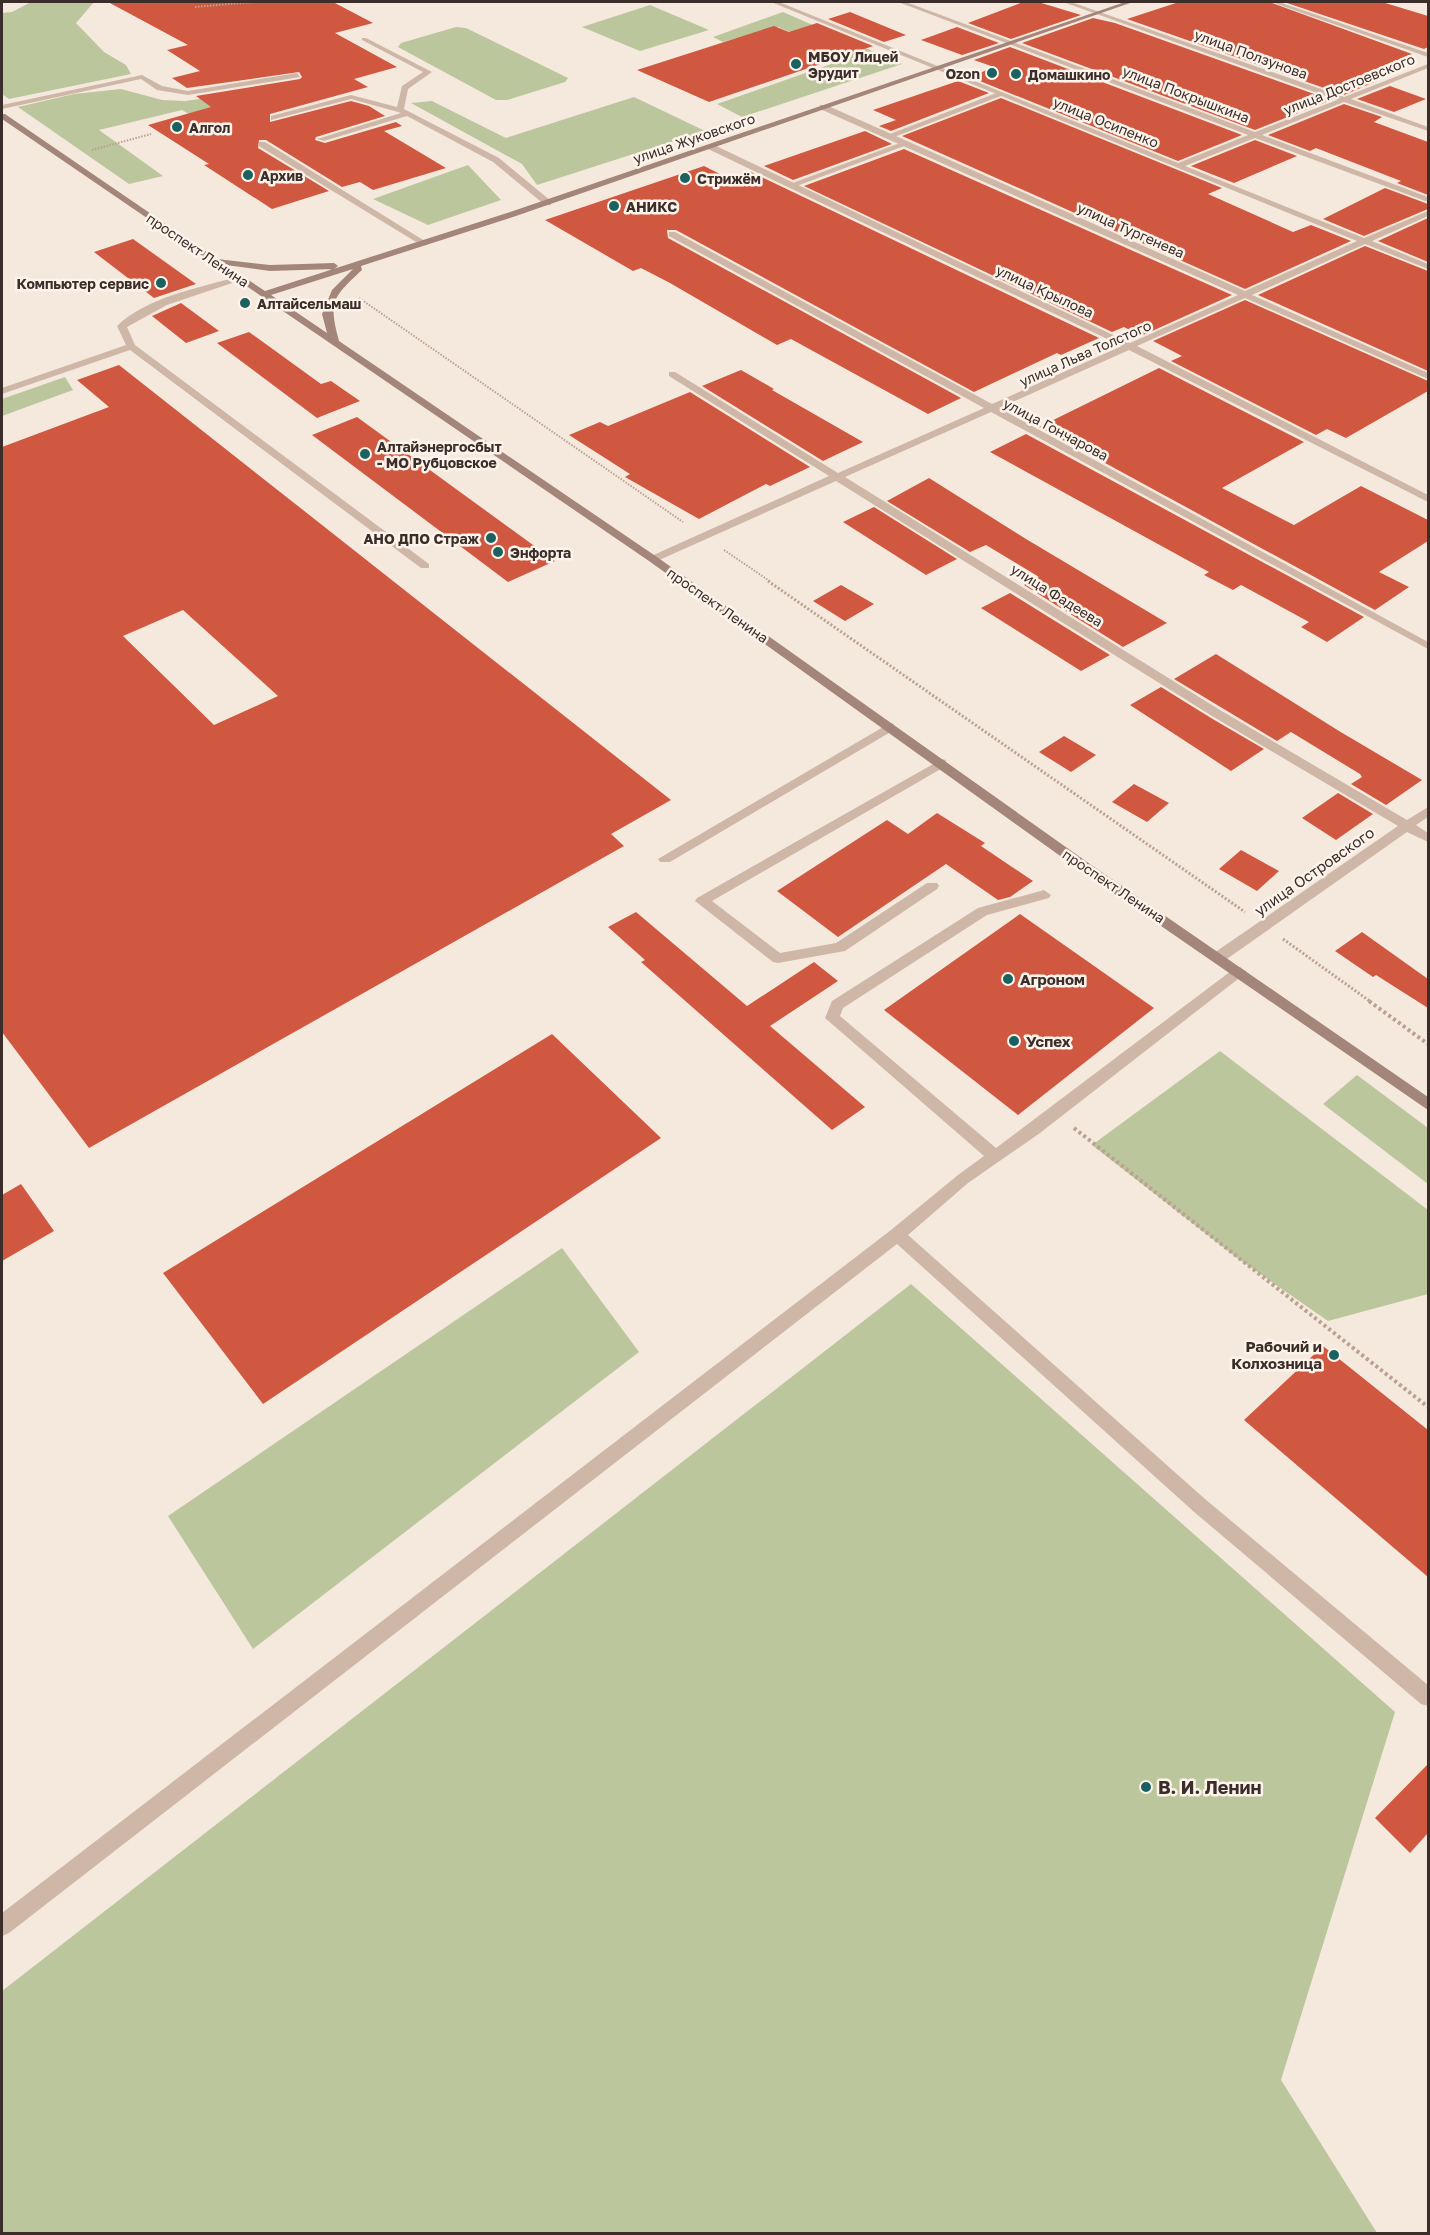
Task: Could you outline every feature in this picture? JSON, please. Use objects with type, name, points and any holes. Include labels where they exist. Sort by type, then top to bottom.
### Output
[{"type":"street","name":"улица Осипенко","points":[[774,2],[1428,267]]},
{"type":"street","name":"улица Покрышкина","points":[[901,2],[1428,200]]},
{"type":"street","name":"улица Ползунова","points":[[1066,2],[1428,129]]},
{"type":"street","name":"улица Жуковского","points":[[266,294],[364,264],[711,147],[1130,2]]},
{"type":"street","points":[[1274,2],[1428,56]]},
{"type":"street","points":[[364,39],[428,72],[405,88],[403,112]]},
{"type":"street","name":"улица Достоевского","points":[[1178,166],[1428,66]]},
{"type":"street","points":[[2,107],[142,77],[160,88],[188,93],[297,75]]},
{"type":"street","points":[[886,137],[1002,94]]},
{"type":"street","points":[[274,118],[351,97],[403,112],[496,160],[548,202]]},
{"type":"street","name":"улица Тургенева","points":[[823,107],[886,137],[1428,376]]},
{"type":"street","points":[[321,139],[403,112]]},
{"type":"street","name":"проспект Ленина","points":[[2,116],[653,559],[1082,865],[1219,957],[1428,1104]]},
{"type":"street","points":[[262,144],[424,243]]},
{"type":"street","points":[[791,185],[903,144]]},
{"type":"street","name":"улица Крылова","points":[[711,147],[1131,347],[1428,499]]},
{"type":"street","name":"улица Льва Толстого","points":[[653,559],[1428,213]]},
{"type":"street","name":"улица Гончарова","points":[[672,234],[991,410],[1428,646]]},
{"type":"street","points":[[213,260],[270,268],[364,264]]},
{"type":"street","points":[[334,340],[327,314],[336,290],[364,264]]},
{"type":"street","points":[[240,279],[204,289],[138,314],[122,326],[131,346],[425,566]]},
{"type":"street","points":[[2,391],[131,346]]},
{"type":"street","name":"улица Фадеева","points":[[672,374],[841,477],[1216,713],[1428,838]]},
{"type":"street","points":[[665,859],[890,727]]},
{"type":"street","points":[[932,886],[840,947],[778,958],[702,901],[942,763]]},
{"type":"street","name":"улица Островского","points":[[1219,957],[1428,811]]},
{"type":"street","points":[[996,1157],[832,1018],[837,1005],[983,911],[1044,895]]},
{"type":"street","points":[[2,1926],[897,1235],[963,1179],[996,1157],[1240,972]]},
{"type":"street","points":[[897,1235],[1190,1497],[1428,1697]]},
{"type":"path","points":[[195,7],[254,2]]},
{"type":"path","points":[[92,150],[151,134]]},
{"type":"path","points":[[84,144],[102,157]]},
{"type":"path","points":[[383,257],[384,264],[359,298],[1264,926],[1428,1044]]},
{"type":"path","points":[[1055,1112],[1428,1407]]},
{"type":"green space","points":[[31,2],[94,2],[76,23],[104,52],[126,65],[131,74],[9,99],[2,94],[2,13],[12,12]]},
{"type":"green space","points":[[650,5],[709,30],[640,51],[582,27]]},
{"type":"green space","points":[[783,12],[902,64],[742,117],[717,104],[851,57],[778,27],[723,42],[713,37]]},
{"type":"green space","points":[[456,27],[466,28],[568,78],[565,82],[507,100],[496,100],[398,47],[401,43]]},
{"type":"green space","points":[[121,89],[162,100],[185,101],[214,97],[235,108],[189,114],[182,110],[99,130],[163,176],[129,184],[18,107],[74,94]]},
{"type":"green space","points":[[634,97],[705,131],[537,185],[522,164],[411,103],[432,101],[506,138]]},
{"type":"green space","points":[[468,165],[501,200],[428,225],[373,199]]},
{"type":"green space","points":[[65,377],[73,390],[2,416],[2,399]]},
{"type":"green space","points":[[1220,1051],[1428,1210],[1428,1294],[1328,1321],[1236,1257],[1092,1145]]},
{"type":"green space","points":[[1357,1075],[1428,1128],[1428,1184],[1323,1104]]},
{"type":"green space","points":[[562,1248],[639,1352],[253,1649],[168,1516]]},
{"type":"green space","points":[[911,1284],[1395,1712],[1281,2080],[1377,2233],[2,2233],[2,1991]]},
{"type":"building","points":[[108,2],[333,2],[373,23],[335,33],[397,67],[354,79],[368,87],[270,114],[270,122],[351,101],[369,106],[385,116],[316,137],[315,140],[325,143],[396,122],[402,126],[384,131],[446,168],[373,190],[360,182],[342,187],[266,140],[259,140],[258,148],[329,191],[272,209],[204,165],[209,164],[148,125],[211,107],[196,96],[300,79],[302,77],[299,72],[187,88],[172,78],[200,71],[167,50],[188,45]]},
{"type":"building","points":[[1023,2],[1038,2],[1081,15],[1011,39],[968,23]]},
{"type":"building","points":[[1179,2],[1269,2],[1412,54],[1361,75],[1377,81],[1344,95],[1127,19]]},
{"type":"building","points":[[1284,2],[1382,2],[1428,16],[1428,47],[1424,49]]},
{"type":"building","points":[[850,12],[906,35],[884,42],[828,19]]},
{"type":"building","points":[[1093,18],[1115,23],[1331,100],[1255,130],[1022,43]]},
{"type":"building","points":[[817,23],[873,46],[709,102],[637,70],[774,26],[789,32]]},
{"type":"building","points":[[957,27],[999,43],[962,55],[921,40]]},
{"type":"building","points":[[1010,47],[1242,135],[1178,161],[970,77],[994,67],[974,60]]},
{"type":"building","points":[[958,81],[989,93],[891,131],[879,126],[896,120],[873,110]]},
{"type":"building","points":[[1390,86],[1426,99],[1394,112],[1357,99]]},
{"type":"building","points":[[1001,98],[1222,188],[1208,194],[1293,232],[1311,225],[1351,241],[1245,289],[902,136]]},
{"type":"building","points":[[1344,104],[1382,117],[1374,122],[1428,142],[1428,195],[1397,183],[1401,181],[1316,148],[1310,151],[1268,135]]},
{"type":"building","points":[[865,131],[892,144],[793,180],[764,166]]},
{"type":"building","points":[[1255,140],[1297,156],[1234,183],[1191,166]]},
{"type":"building","points":[[904,149],[1232,295],[1141,336],[1124,327],[1112,332],[804,186]]},
{"type":"building","points":[[704,166],[728,178],[749,171],[1099,338],[1061,355],[1057,353],[974,392],[676,230],[667,230],[668,238],[961,398],[928,414],[791,339],[777,345],[670,283],[641,268],[633,271],[545,220]]},
{"type":"building","points":[[1385,188],[1428,204],[1428,209],[1364,236],[1323,219]]},
{"type":"building","points":[[1428,218],[1428,262],[1378,241]]},
{"type":"building","points":[[133,239],[196,284],[154,298],[94,252]]},
{"type":"building","points":[[1365,246],[1428,271],[1428,371],[1258,295]]},
{"type":"building","points":[[1245,300],[1428,381],[1428,391],[1346,438],[1327,429],[1316,435],[1171,361],[1182,356],[1153,341]]},
{"type":"building","points":[[181,303],[219,331],[186,343],[152,316]]},
{"type":"building","points":[[249,332],[321,384],[331,381],[360,401],[317,418],[217,343]]},
{"type":"building","points":[[119,365],[671,800],[611,834],[624,846],[89,1148],[2,1032],[2,447],[109,407],[77,380]],"holes":[[[183,610],[278,696],[214,725],[123,636]]]},
{"type":"building","points":[[1159,368],[1304,442],[1222,488],[1294,525],[1361,486],[1428,520],[1428,541],[1379,572],[1409,587],[1375,610],[1039,427]]},
{"type":"building","points":[[741,370],[863,442],[823,461],[702,386]]},
{"type":"building","points":[[690,392],[810,467],[770,486],[766,484],[699,519],[625,477],[630,474],[569,435],[600,422],[608,426]]},
{"type":"building","points":[[357,417],[555,561],[508,582],[312,435]]},
{"type":"building","points":[[1026,434],[1364,617],[1327,642],[1301,627],[1309,622],[1241,585],[1233,590],[1204,575],[1209,572],[990,452]]},
{"type":"building","points":[[929,478],[1167,623],[1123,647],[1024,585],[1039,577],[986,545],[970,552],[887,501]]},
{"type":"building","points":[[874,507],[957,559],[926,575],[843,522]]},
{"type":"building","points":[[841,585],[874,604],[845,621],[813,601]]},
{"type":"building","points":[[1010,593],[1110,655],[1081,671],[981,608]]},
{"type":"building","points":[[1216,654],[1422,780],[1386,805],[1351,784],[1362,777],[1360,774],[1291,732],[1277,741],[1174,679]]},
{"type":"building","points":[[1161,687],[1264,749],[1231,771],[1130,705]]},
{"type":"building","points":[[1064,736],[1096,755],[1071,772],[1039,752]]},
{"type":"building","points":[[1134,784],[1169,803],[1147,822],[1112,802]]},
{"type":"building","points":[[1338,793],[1373,814],[1336,840],[1302,818]]},
{"type":"building","points":[[937,813],[985,843],[981,846],[1033,881],[1010,897],[998,900],[946,864],[838,937],[777,891],[887,820],[908,834]]},
{"type":"building","points":[[1241,850],[1279,871],[1257,891],[1219,869]]},
{"type":"building","points":[[636,912],[747,1006],[814,962],[838,981],[770,1026],[865,1107],[832,1130],[641,962],[645,960],[608,927]]},
{"type":"building","points":[[1020,914],[1154,1008],[1018,1115],[884,1010]]},
{"type":"building","points":[[1362,932],[1428,979],[1428,1008],[1376,975],[1373,977],[1335,951]]},
{"type":"building","points":[[552,1034],[661,1138],[263,1404],[163,1273]]},
{"type":"building","points":[[21,1184],[54,1231],[2,1261],[2,1195]]},
{"type":"building","points":[[1323,1346],[1428,1430],[1428,1577],[1244,1420]]},
{"type":"building","points":[[1428,1764],[1428,1833],[1410,1853],[1375,1818]]},
{"type":"place","name":"МБОУ Лицей Эрудит","points":[[796,64]]},
{"type":"place","name":"Ozon","points":[[992,73]]},
{"type":"place","name":"Домашкино","points":[[1016,74]]},
{"type":"place","name":"Алгол","points":[[177,127]]},
{"type":"place","name":"Архив","points":[[248,175]]},
{"type":"place","name":"Стрижём","points":[[685,178]]},
{"type":"place","name":"АНИКС","points":[[614,206]]},
{"type":"place","name":"Компьютер сервис","points":[[161,283]]},
{"type":"place","name":"Алтайсельмаш","points":[[245,303]]},
{"type":"place","name":"Алтайэнергосбыт - МО Рубцовское","points":[[365,454]]},
{"type":"place","name":"АНО ДПО Страж","points":[[491,538]]},
{"type":"place","name":"Энфорта","points":[[498,552]]},
{"type":"place","name":"Агроном","points":[[1008,979]]},
{"type":"place","name":"Успех","points":[[1014,1041]]},
{"type":"place","name":"Рабочий и Колхозница","points":[[1334,1355]]},
{"type":"place","name":"В. И. Ленин","points":[[1146,1787]]}]
